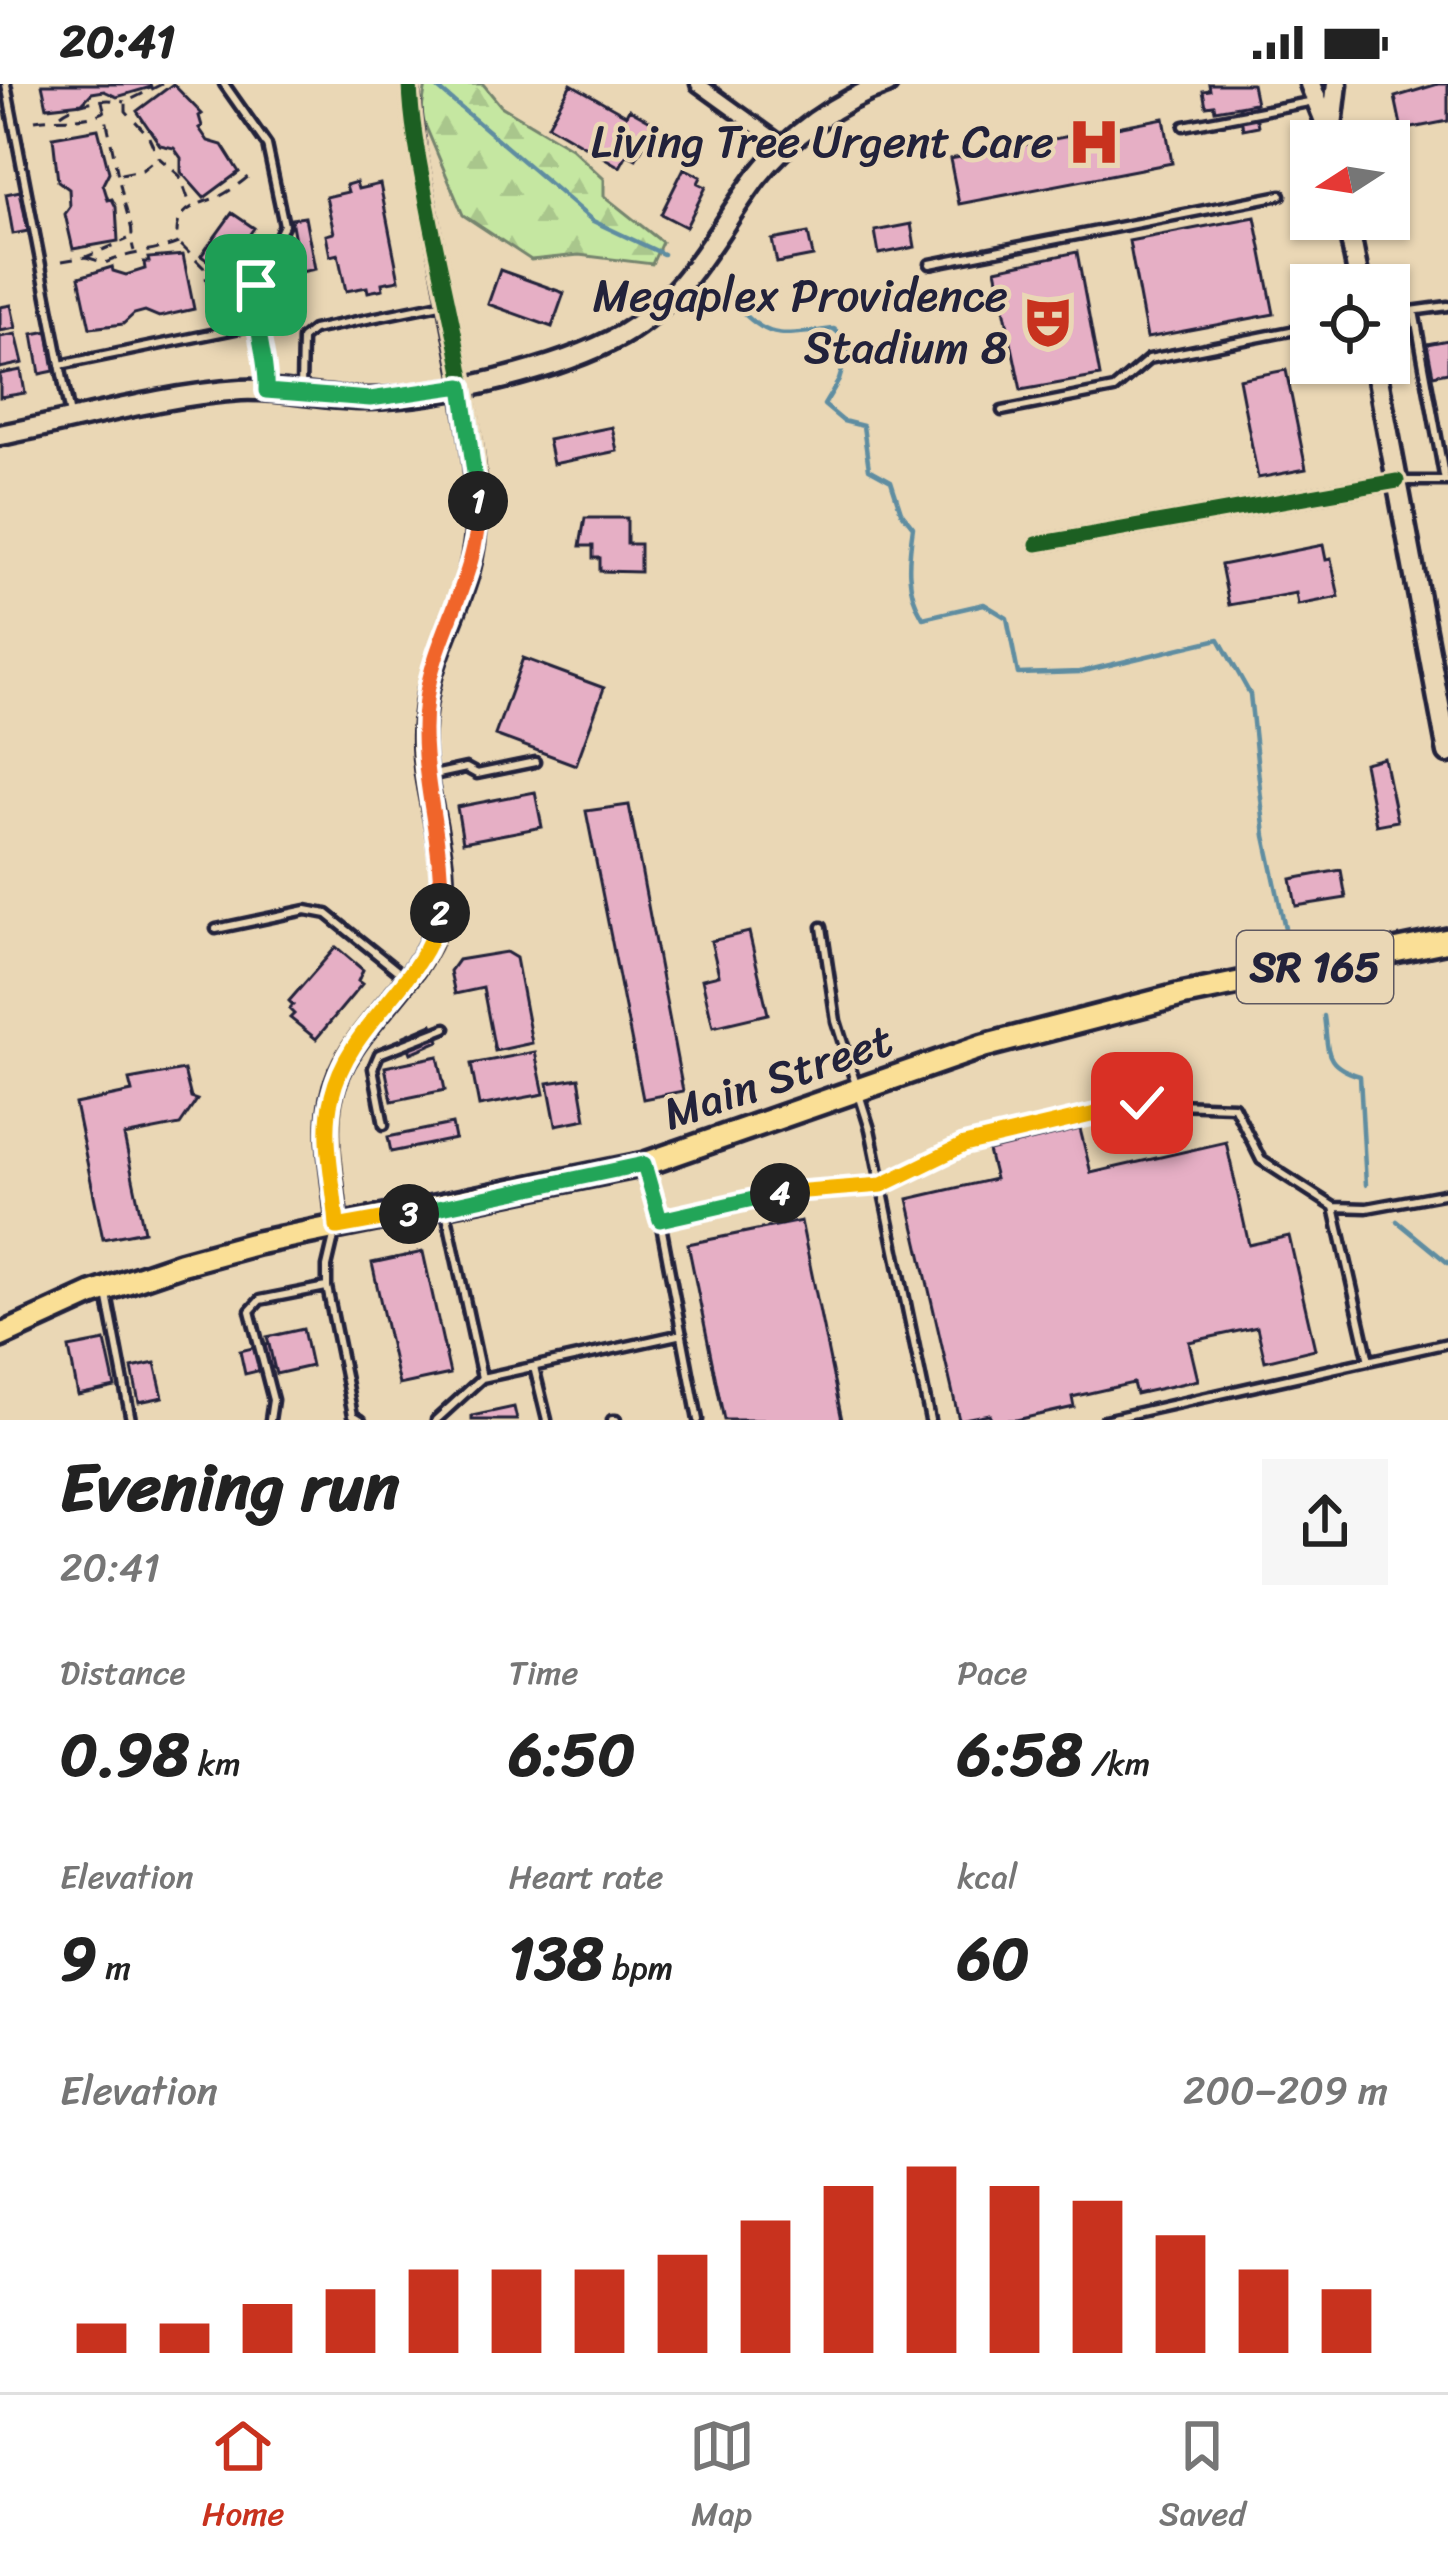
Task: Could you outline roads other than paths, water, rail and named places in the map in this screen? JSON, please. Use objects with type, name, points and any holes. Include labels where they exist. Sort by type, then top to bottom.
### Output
[{"type":"main road","points":[[0,435],[197,396],[266,391],[370,399],[462,386],[586,351],[623,334],[664,304],[696,269],[756,178],[784,146],[817,121],[887,84]]},
{"type":"main road","points":[[1333,120],[1336,84]]},
{"type":"main road","points":[[1312,92],[1324,120]]},
{"type":"main road","points":[[1379,384],[1448,752]]},
{"type":"main road","name":"Main Street","points":[[0,1336],[106,1289],[238,1249],[644,1164],[984,1046],[1181,995],[1448,940]]},
{"type":"street","points":[[337,1227],[328,1116],[332,1096],[343,1063],[408,979],[431,944],[440,916],[442,885],[423,734],[431,670],[467,577],[478,510],[462,386],[418,154],[410,84]]},
{"type":"street","points":[[698,84],[784,146]]},
{"type":"street","points":[[1036,544],[1397,481]]},
{"type":"lane","points":[[7,84],[71,421]]},
{"type":"lane","points":[[224,84],[267,145],[284,225],[255,292],[267,365],[266,391]]},
{"type":"lane","points":[[1184,126],[1282,107],[1312,92]]},
{"type":"lane","points":[[930,264],[1282,195]]},
{"type":"lane","points":[[301,394],[302,339],[313,330],[445,303]]},
{"type":"lane","points":[[1410,311],[1448,306]]},
{"type":"lane","points":[[1397,481],[1447,481],[1414,311]]},
{"type":"lane","points":[[60,365],[260,324]]},
{"type":"lane","points":[[1002,411],[1114,389],[1149,359],[1290,331]]},
{"type":"lane","points":[[426,777],[466,768],[477,774],[536,762]]},
{"type":"lane","points":[[216,929],[306,910],[327,914],[408,979]]},
{"type":"lane","points":[[822,927],[836,1021],[860,1090],[930,1420]]},
{"type":"lane","points":[[384,1125],[373,1068],[379,1054],[446,1028]]},
{"type":"lane","points":[[660,1220],[797,1190],[882,1185],[964,1145],[1142,1103],[1234,1106],[1261,1160],[1334,1207],[1367,1208],[1448,1193]]},
{"type":"lane","points":[[644,1164],[660,1220],[698,1420]]},
{"type":"lane","points":[[445,1207],[482,1378]]},
{"type":"lane","points":[[1334,1207],[1369,1361]]},
{"type":"lane","points":[[337,1227],[327,1268],[328,1287],[353,1414],[361,1420]]},
{"type":"lane","points":[[270,1420],[273,1400],[250,1312],[260,1300],[328,1287]]},
{"type":"lane","points":[[106,1289],[131,1420]]},
{"type":"lane","points":[[436,1420],[482,1378],[682,1334]]},
{"type":"lane","points":[[1104,1420],[1448,1343]]},
{"type":"lane","points":[[534,1367],[547,1420]]},
{"type":"waterway","points":[[433,84],[593,221],[663,254]]},
{"type":"waterway","points":[[727,296],[764,329],[785,334],[834,329],[850,343],[839,380],[824,405],[843,421],[863,426],[869,469],[891,481],[901,512],[913,527],[909,574],[923,618],[984,604],[1007,618],[1018,674],[1080,672],[1219,639],[1250,694],[1265,836],[1286,933]]},
{"type":"waterway","points":[[1324,1016],[1333,1061],[1360,1076],[1366,1185]]},
{"type":"waterway","points":[[1397,1221],[1448,1263]]},
{"type":"place","name":"Living Tree Urgent Care","points":[[1094,142]]},
{"type":"place","name":"Megaplex Providence Stadium 8","points":[[1048,322]]}]
